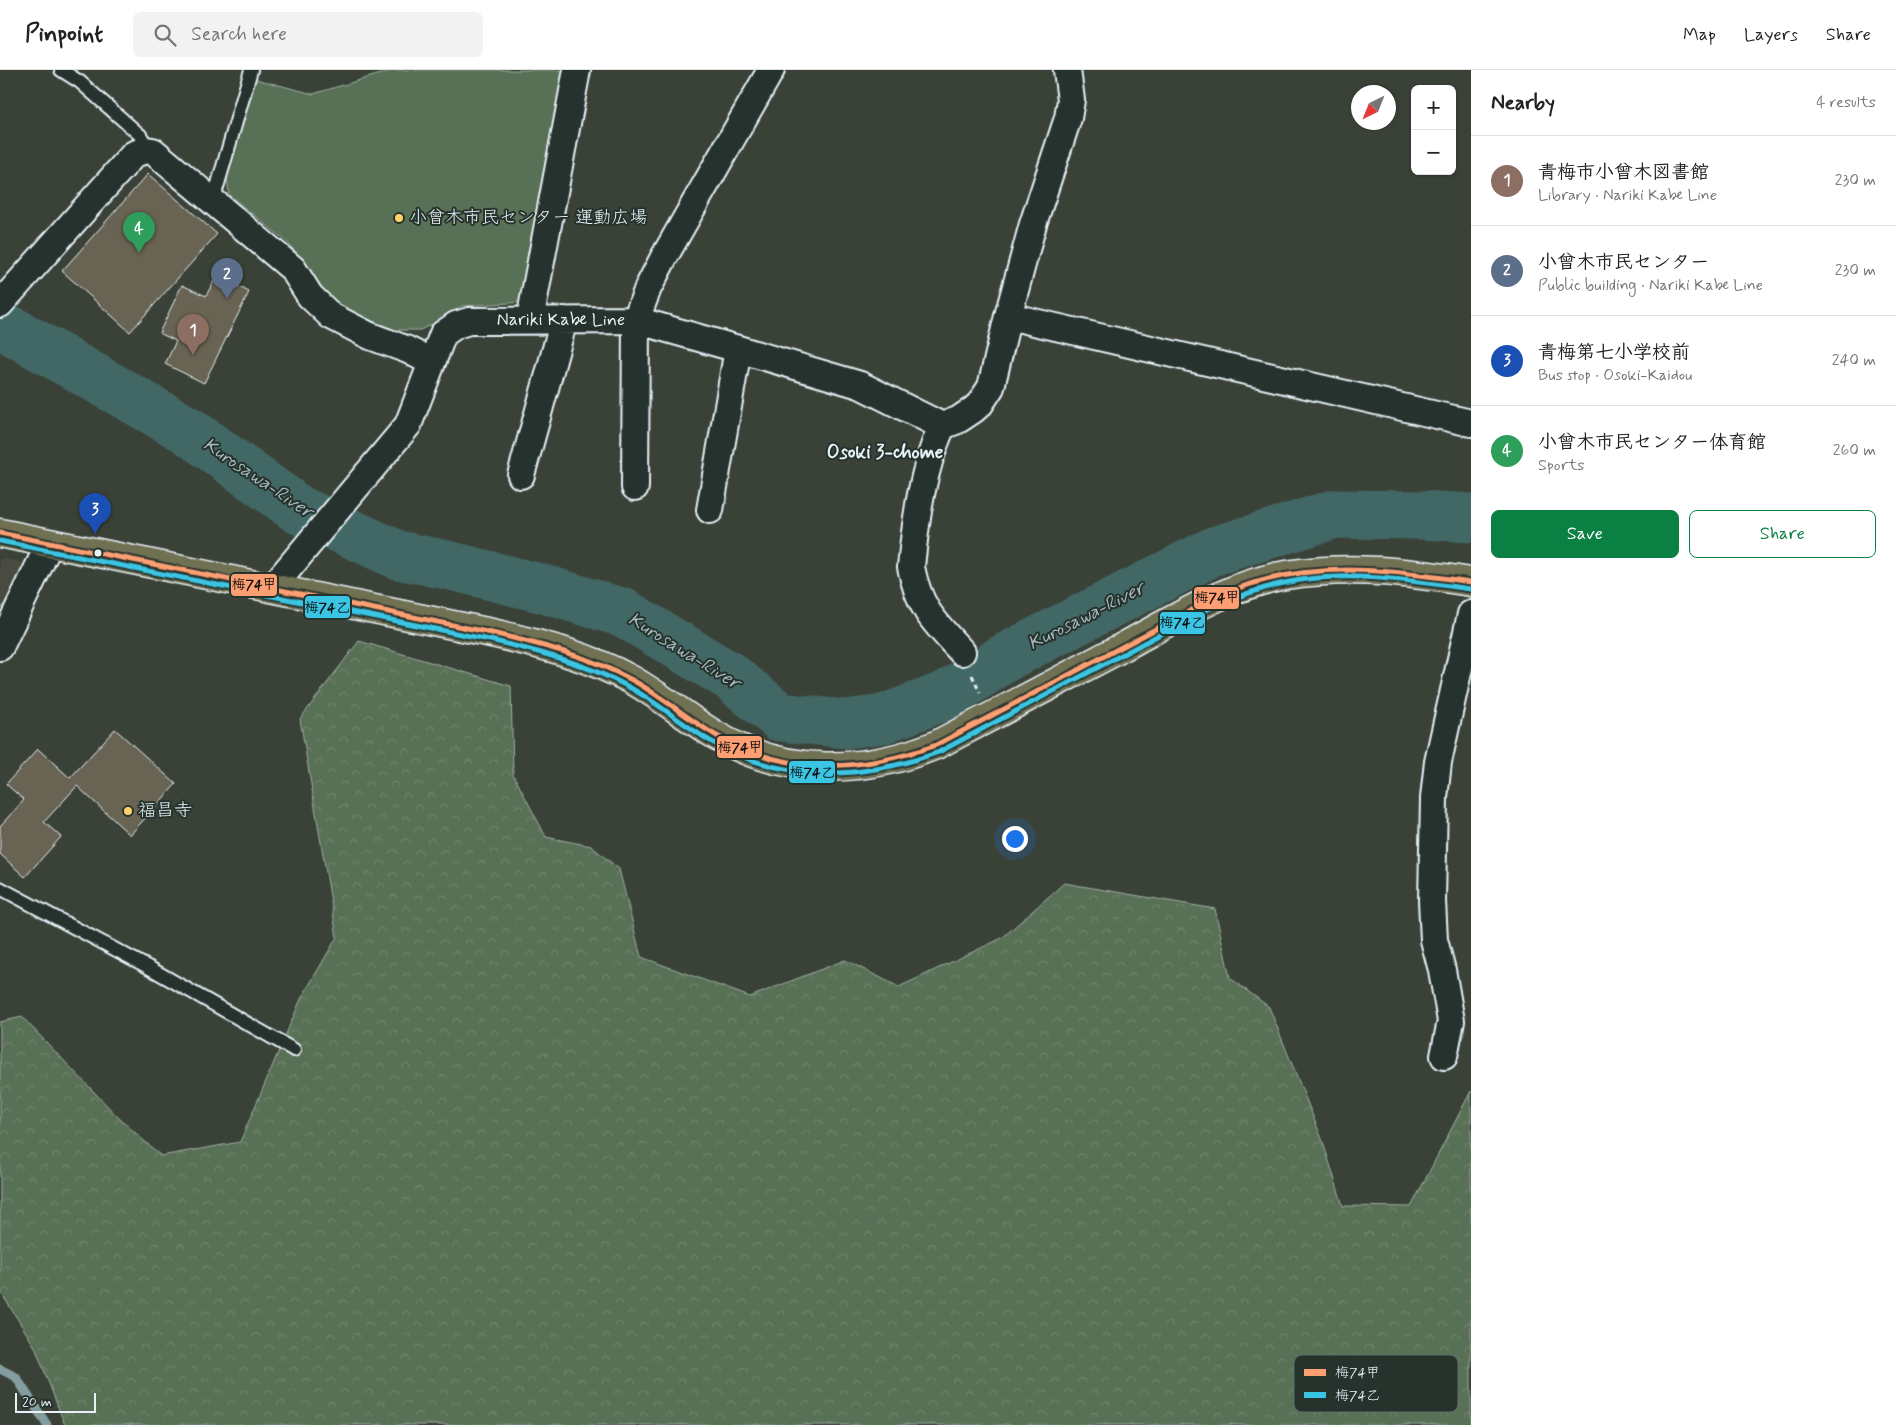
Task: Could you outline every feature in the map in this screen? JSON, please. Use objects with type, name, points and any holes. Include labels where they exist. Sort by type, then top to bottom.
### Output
[{"type":"main road","points":[[0,533],[492,632],[564,650],[599,664],[631,680],[732,744],[800,765],[831,767],[889,761],[910,756],[936,745],[1210,601],[1259,583],[1293,575],[1353,570],[1386,570],[1471,582]]},
{"type":"street","points":[[530,320],[577,70]]},
{"type":"street","name":"Nariki Kabe Line","points":[[272,588],[408,425],[443,334],[456,325],[469,321],[636,320],[648,288],[771,70]]},
{"type":"street","points":[[962,652],[925,610],[916,591],[911,566],[922,485],[932,449],[942,426],[958,420],[973,410],[987,396],[994,377],[1008,316],[1033,224],[1068,118],[1071,100],[1067,70]]},
{"type":"street","points":[[2,302],[134,154],[146,150],[153,151],[163,158],[293,269],[310,296],[330,316],[370,336],[408,350],[431,362]]},
{"type":"street","points":[[1008,316],[1471,423]]},
{"type":"street","points":[[520,475],[564,320]]},
{"type":"street","points":[[635,487],[636,320],[860,385],[942,426]]},
{"type":"street","points":[[710,510],[738,349]]},
{"type":"street","points":[[0,648],[50,543]]},
{"type":"street","points":[[1444,1056],[1451,1021],[1442,970],[1434,940],[1432,901],[1434,798],[1438,762],[1471,614]]},
{"type":"lane","points":[[61,70],[80,82],[140,135],[145,142],[146,150]]},
{"type":"lane","points":[[213,201],[251,70]]},
{"type":"lane","points":[[0,888],[148,967],[294,1050]]},
{"type":"shaded area","points":[[0,558],[29,564],[0,622]]},
{"type":"green space","name":"小曾木市民センター 運動広場","points":[[394,70],[569,70],[524,302],[461,306],[450,316],[420,330],[396,330],[344,310],[315,280],[305,263],[286,241],[229,195],[225,162],[256,79],[313,94]]},
{"type":"green space","points":[[359,641],[511,686],[513,774],[546,837],[591,846],[619,869],[641,957],[750,997],[845,960],[899,987],[1002,938],[1064,883],[1215,909],[1230,978],[1269,1007],[1322,1139],[1343,1206],[1411,1207],[1471,1091],[1471,1425],[65,1425],[35,1347],[0,1291],[0,1022],[22,1017],[119,1118],[161,1156],[240,1142],[301,999],[337,937],[300,719]]},
{"type":"building","points":[[148,174],[217,234],[130,332],[62,271]]},
{"type":"building","points":[[217,275],[249,292],[204,383],[165,364],[176,341],[159,333],[182,285],[206,296]]},
{"type":"building","name":"福昌寺","points":[[115,729],[176,784],[130,835],[77,786],[44,822],[61,837],[25,877],[0,854],[0,826],[24,800],[6,784],[38,749],[70,778]]},
{"type":"waterway","name":"Kurosawa-River","points":[[0,324],[189,431],[299,510],[398,555],[544,589],[624,613],[731,677],[780,717],[846,724],[883,719],[947,695],[1008,656],[1214,551],[1335,514],[1421,515],[1471,518]]},
{"type":"waterway","points":[[0,1369],[16,1377],[47,1425]]},
{"type":"transit line","name":"梅74甲","points":[[0,533],[492,633],[546,646],[581,657],[632,680],[717,736],[744,749],[798,764],[825,766],[853,765],[880,761],[936,745],[1201,605],[1257,582],[1316,571],[1342,570],[1394,572],[1471,582]]},
{"type":"transit line","name":"梅74乙","points":[[0,541],[490,640],[543,653],[577,664],[627,686],[712,742],[740,756],[767,765],[796,771],[824,773],[853,772],[881,768],[939,752],[1204,611],[1234,598],[1265,588],[1315,578],[1367,577],[1470,589]]},
{"type":"place","name":"小曾木市民センター 運動広場","points":[[399,218]]},
{"type":"place","name":"小曾木市民センター体育館","points":[[139,253]]},
{"type":"place","name":"小曾木市民センター","points":[[227,299]]},
{"type":"place","name":"青梅市小曾木図書館","points":[[193,355]]},
{"type":"place","name":"青梅第七小学校前","points":[[95,534]]},
{"type":"place","name":"福昌寺","points":[[128,811]]},
{"type":"district","name":"Osoki 3-chome","points":[[885,452]]}]
